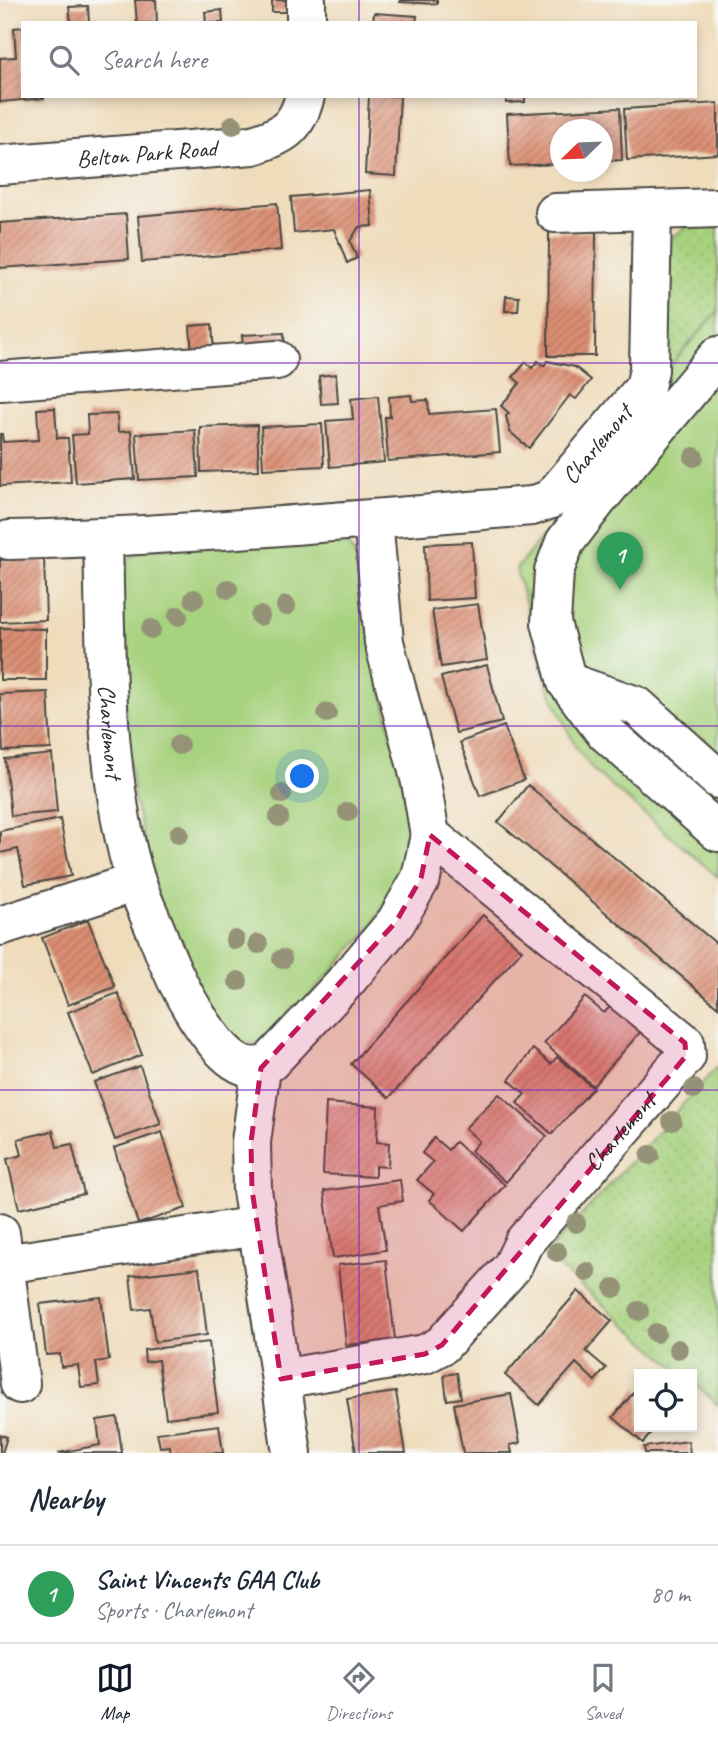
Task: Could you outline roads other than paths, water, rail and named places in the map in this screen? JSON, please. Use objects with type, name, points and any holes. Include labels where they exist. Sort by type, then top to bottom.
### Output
[{"type":"street","points":[[306,0],[306,21]]},
{"type":"street","name":"Belton Park Road","points":[[0,165],[253,145],[274,139],[298,112]]},
{"type":"street","points":[[555,213],[718,208]]},
{"type":"street","name":"Charlemont","points":[[9,540],[103,538],[373,519],[532,506],[551,499],[645,387],[649,370],[652,211]]},
{"type":"street","points":[[718,356],[565,542],[554,571],[551,623],[567,682],[604,731],[718,832]]},
{"type":"street","points":[[0,381],[277,360]]},
{"type":"street","points":[[292,1453],[252,1190],[251,1142],[261,1068],[270,1062],[347,980],[396,922],[421,878],[430,835],[421,782],[384,642],[373,519]]},
{"type":"street","name":"Charlemont","points":[[103,538],[107,681],[115,778],[136,881],[167,959],[194,1014],[222,1052],[241,1065],[261,1068]]},
{"type":"street","points":[[567,682],[637,706],[718,779]]},
{"type":"street","name":"Charlemont","points":[[281,1379],[425,1353],[442,1345],[512,1266],[524,1242],[686,1056],[685,1043],[430,835]]},
{"type":"street","points":[[0,926],[136,881]]},
{"type":"street","points":[[20,1384],[2,1249],[258,1226]]},
{"type":"place","name":"Saint Vincents GAA Club","points":[[620,590]]}]
